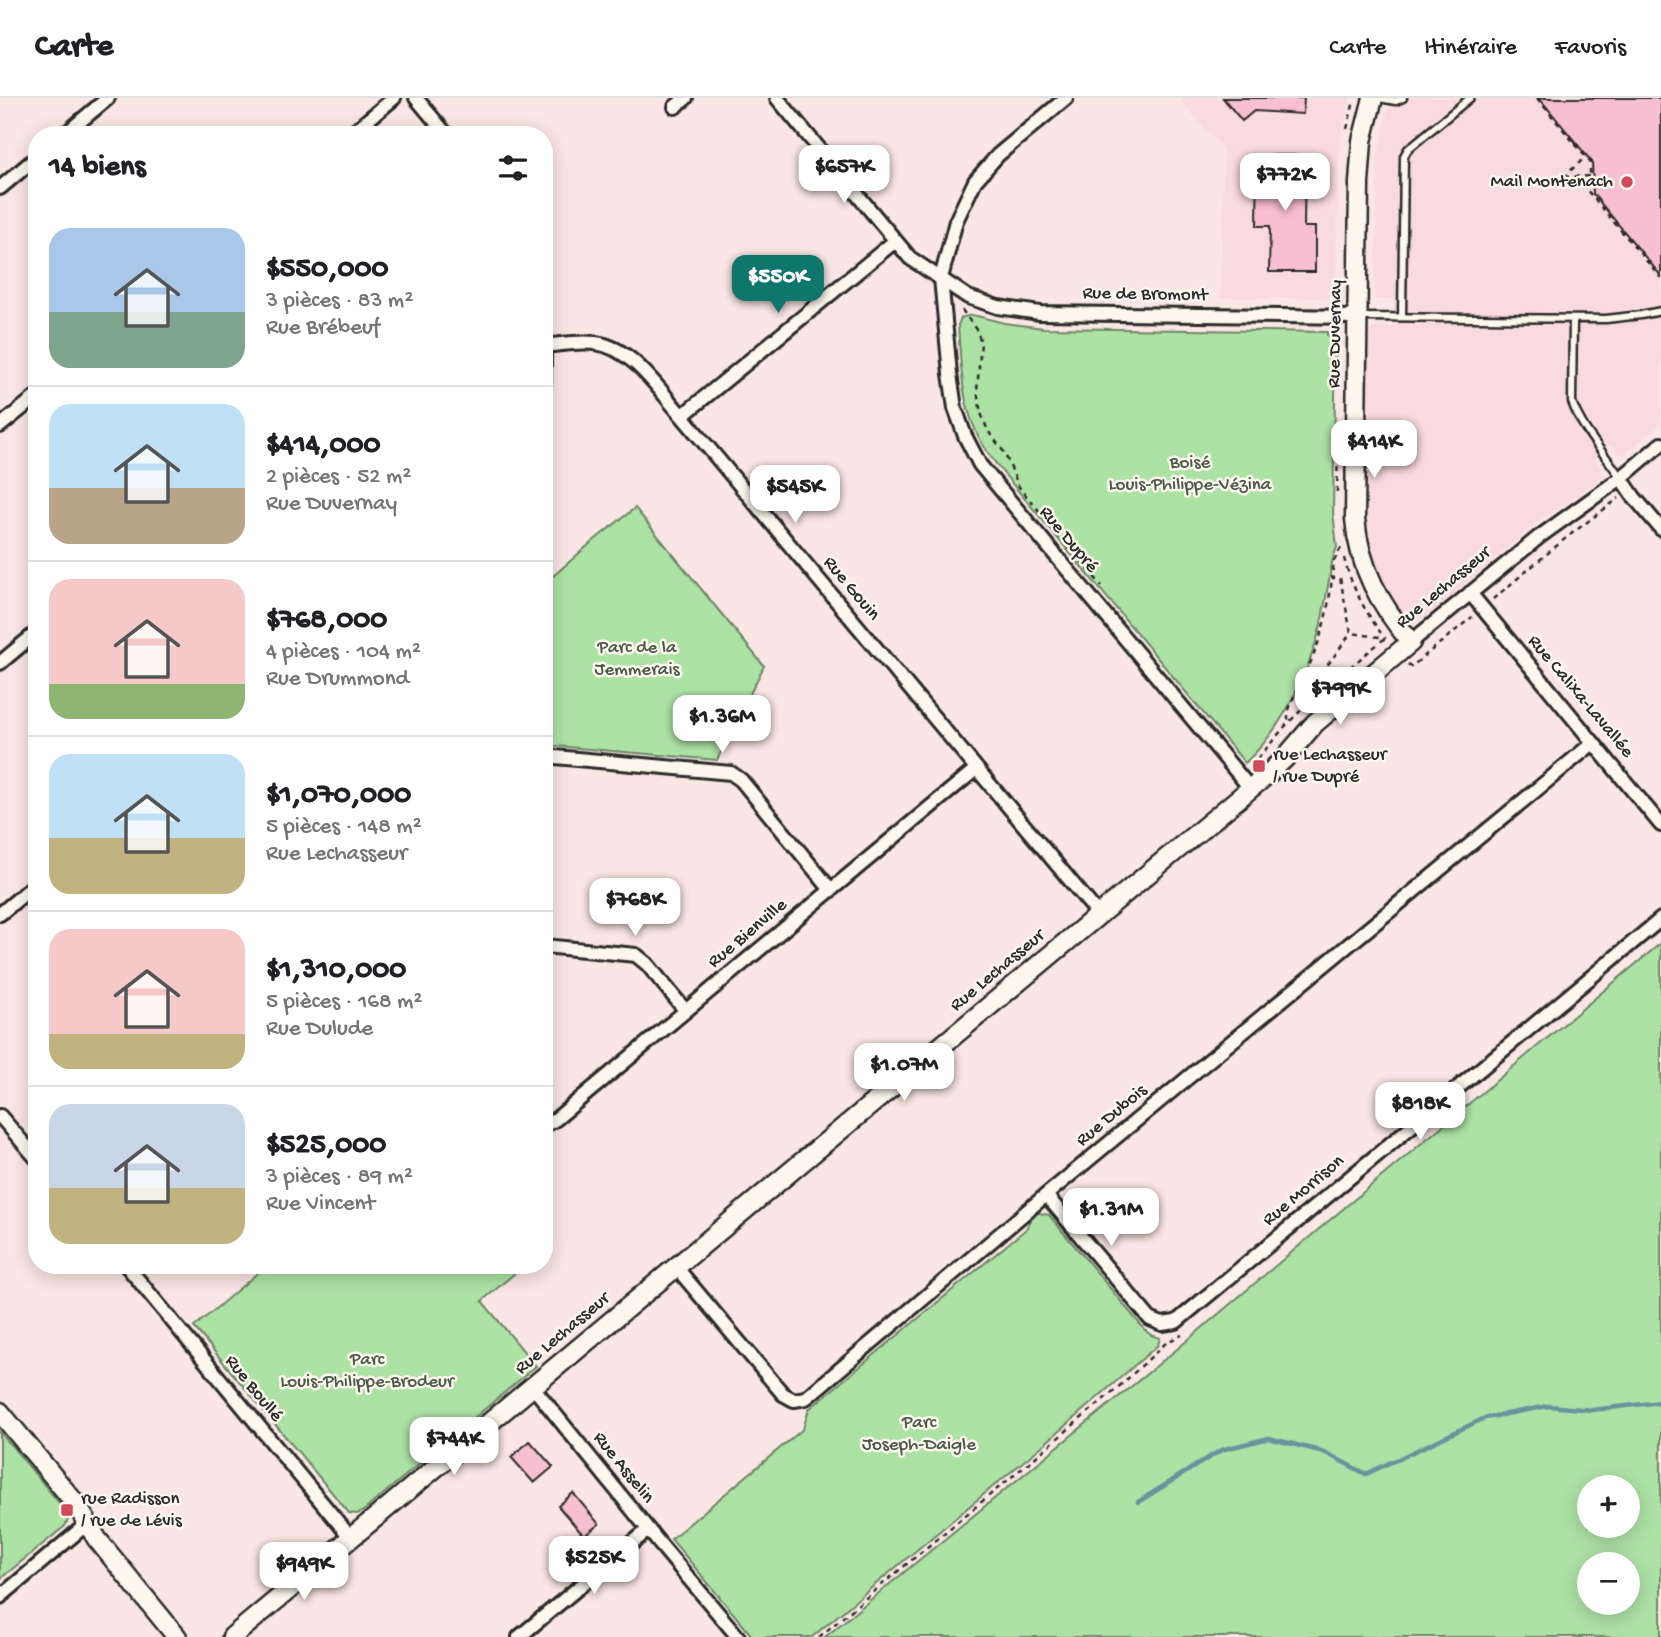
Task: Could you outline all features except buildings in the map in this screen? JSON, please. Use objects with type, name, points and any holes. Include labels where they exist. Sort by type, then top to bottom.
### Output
[{"type":"street","points":[[75,126],[108,98]]},
{"type":"street","points":[[361,126],[394,98]]},
{"type":"street","points":[[416,98],[439,126]]},
{"type":"street","points":[[777,98],[910,258],[941,278],[956,221],[975,181],[998,155],[1066,98]]},
{"type":"street","name":"Rue Duvernay","points":[[1373,98],[1361,155],[1355,494],[1358,542],[1364,565],[1378,597],[1411,642]]},
{"type":"street","points":[[0,188],[28,165]]},
{"type":"street","points":[[682,416],[895,241]]},
{"type":"street","name":"Rue de Bromont","points":[[941,278],[968,297],[998,307],[1040,313],[1357,317]]},
{"type":"street","name":"Rue Dupré","points":[[941,278],[955,408],[980,465],[1250,788]]},
{"type":"street","name":"Rue Gouin","points":[[553,345],[596,343],[618,350],[636,364],[1098,915]]},
{"type":"street","points":[[0,426],[28,403]]},
{"type":"street","name":"Rue Lechasseur","points":[[232,1637],[1269,773],[1315,723],[1411,642],[1539,537],[1621,478],[1661,444]]},
{"type":"street","points":[[1621,478],[1661,529]]},
{"type":"street","name":"Rue Calixa-Lavallée","points":[[1470,593],[1661,825]]},
{"type":"street","points":[[0,663],[28,640]]},
{"type":"street","name":"Rue Dubois","points":[[676,1267],[783,1394],[790,1399],[802,1400],[810,1396],[1046,1195],[1593,743]]},
{"type":"street","points":[[553,757],[731,773],[741,780],[831,890]]},
{"type":"street","name":"Rue Bienville","points":[[553,1121],[976,769]]},
{"type":"street","points":[[0,914],[28,891]]},
{"type":"street","name":"Rue Morrison","points":[[1046,1195],[1144,1314],[1154,1322],[1171,1324],[1661,919]]},
{"type":"street","points":[[553,947],[636,955],[647,964],[685,1010]]},
{"type":"street","points":[[0,1115],[28,1148]]},
{"type":"street","name":"Rue Boullé","points":[[133,1274],[351,1538]]},
{"type":"street","name":"Rue Asselin","points":[[533,1387],[738,1637]]},
{"type":"street","points":[[0,1412],[76,1504],[97,1539],[177,1637]]},
{"type":"street","points":[[0,1597],[88,1523]]},
{"type":"street","points":[[519,1637],[648,1530]]},
{"type":"lane","points":[[1379,98],[1396,101],[1403,98]]},
{"type":"lane","points":[[1402,317],[1404,156],[1408,149],[1470,98]]},
{"type":"lane","points":[[1357,317],[1573,319],[1619,318],[1661,311]]},
{"type":"lane","points":[[1573,319],[1572,402],[1591,438],[1621,478]]},
{"type":"path","points":[[1537,98],[1586,157],[1590,162],[1591,176],[1563,177],[1586,157]]},
{"type":"path","points":[[1575,176],[1661,278]]},
{"type":"path","name":"Rue Dupré","points":[[962,309],[981,342],[977,391],[988,431],[1004,452],[1019,487],[1107,593]]},
{"type":"path","points":[[1288,723],[1289,710],[1324,624],[1334,561],[1341,548]]},
{"type":"path","points":[[1317,695],[1310,688],[1351,632],[1340,579],[1332,578]]},
{"type":"path","points":[[1351,632],[1386,638]]},
{"type":"path","points":[[818,1637],[1032,1460],[1167,1342]]},
{"type":"shaded area","points":[[1179,98],[1351,98],[1343,126],[1339,157],[1335,298],[1221,298],[1224,150]]},
{"type":"shaded area","points":[[1392,98],[1661,98],[1661,423],[1624,455],[1610,445],[1595,459],[1602,474],[1599,480],[1540,520],[1424,618],[1414,623],[1401,616],[1380,582],[1369,551],[1364,517],[1366,338],[1370,330],[1376,327],[1394,327],[1394,299],[1375,299],[1378,157]]},
{"type":"green space","name":"Boisé Louis-Philippe-Vézina","points":[[971,315],[1044,328],[1327,332],[1336,342],[1333,512],[1337,547],[1321,623],[1314,650],[1291,703],[1270,735],[1245,763],[986,449],[970,415],[961,371],[958,325],[961,318]]},
{"type":"green space","name":"Parc de la Jemmerais","points":[[635,508],[764,666],[717,760],[553,746],[553,576]]},
{"type":"green space","points":[[1661,943],[1661,1637],[825,1637],[1176,1350]]},
{"type":"green space","name":"Parc Joseph-Daigle","points":[[1039,1213],[1049,1215],[1144,1329],[1160,1338],[1158,1345],[1042,1446],[812,1637],[753,1637],[671,1539],[803,1429],[809,1409],[1026,1229],[1032,1216]]},
{"type":"green space","name":"Parc Louis-Philippe-Brodeur","points":[[256,1274],[514,1274],[482,1301],[536,1366],[357,1514],[349,1513],[194,1327]]},
{"type":"green space","points":[[0,1432],[67,1512],[69,1518],[65,1526],[0,1579]]},
{"type":"waterway","points":[[1138,1502],[1221,1450],[1269,1438],[1324,1452],[1366,1474],[1485,1418],[1548,1406],[1592,1410],[1661,1402]]},
{"type":"place","name":"Mail Montenach","points":[[1627,182]]},
{"type":"place","name":"rue Lechasseur / rue Dupré","points":[[1259,766]]},
{"type":"place","name":"rue Radisson / rue de Lévis","points":[[67,1510]]}]
